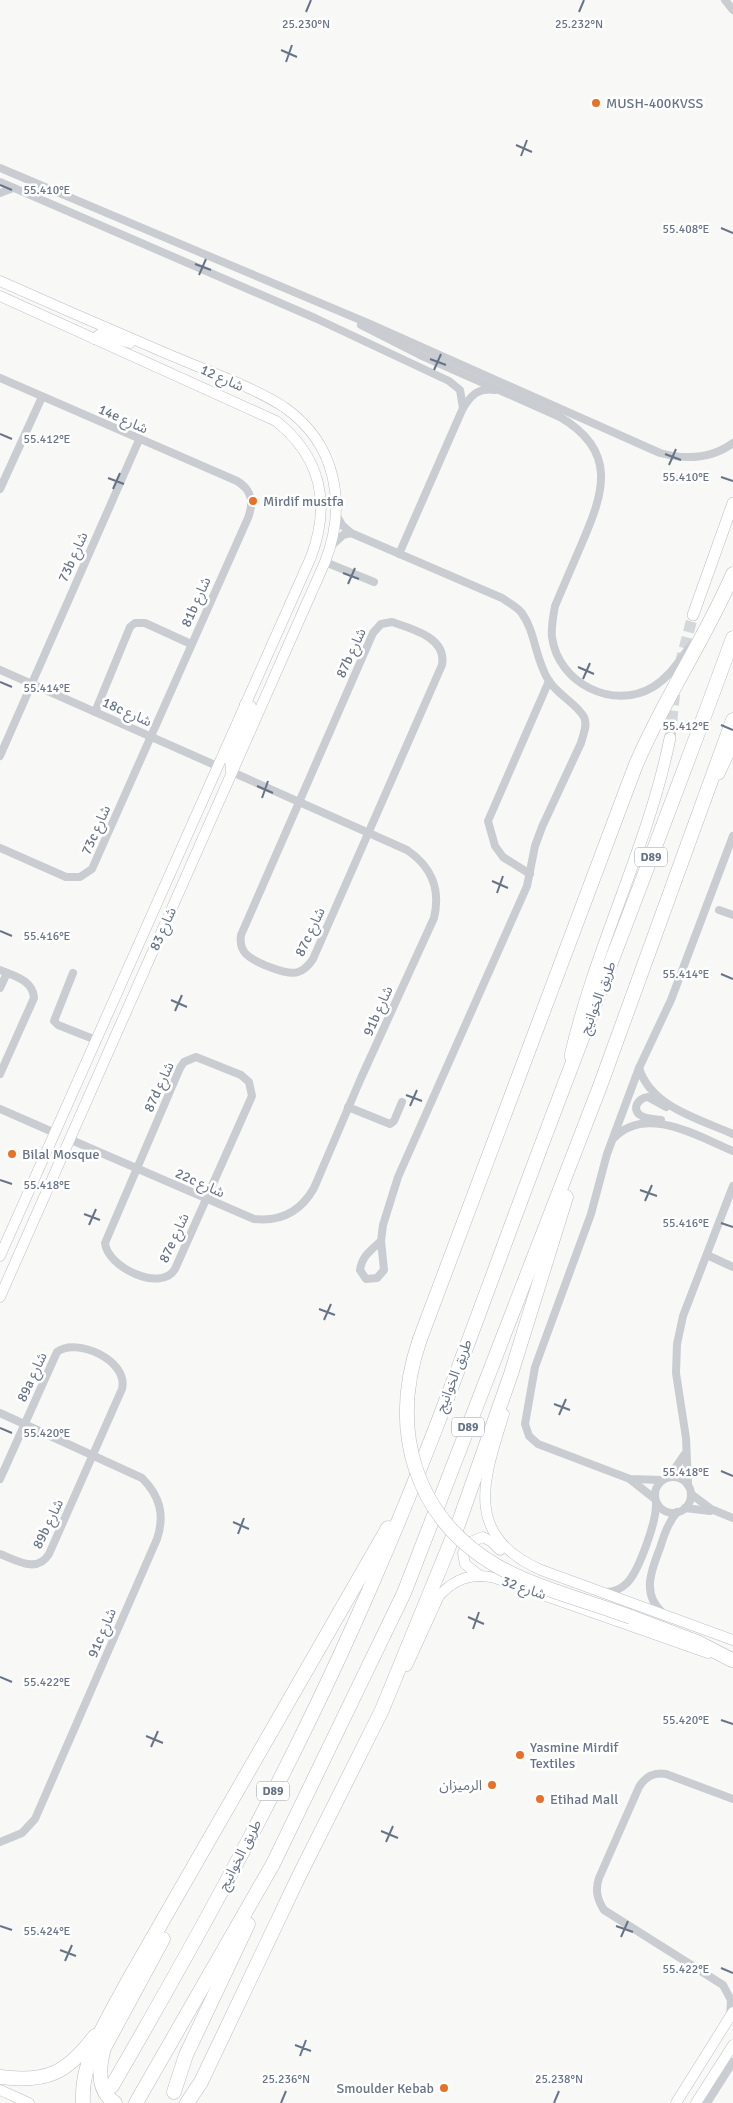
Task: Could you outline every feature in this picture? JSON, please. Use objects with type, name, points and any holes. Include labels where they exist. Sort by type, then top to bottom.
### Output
[{"type":"highway","points":[[732,1660],[686,1637],[498,1566],[462,1541],[447,1525],[424,1488],[409,1447],[406,1403],[409,1374],[420,1339],[635,767],[656,718],[708,626],[733,574]]},
{"type":"highway","name":"طريق الخوانيج","points":[[112,2086],[179,1971],[243,1852],[312,1713],[370,1589],[413,1484],[733,638]]},
{"type":"highway","name":"D89","points":[[136,2103],[273,1864],[404,1593],[599,1089],[733,720]]},
{"type":"highway","points":[[187,2103],[201,2082],[382,1710],[459,1522],[511,1374],[599,1089]]},
{"type":"highway","points":[[83,2103],[82,2092],[89,2065],[109,2017],[413,1484]]},
{"type":"highway","points":[[176,2097],[186,2055],[246,1928],[273,1864]]},
{"type":"highway","points":[[114,2103],[105,2090],[101,2079],[100,2066],[104,2048],[160,1945],[181,1890]]},
{"type":"highway","points":[[176,2097],[187,2093],[214,2040],[232,2015]]},
{"type":"highway","points":[[0,2077],[30,2080],[58,2072],[78,2056],[109,2017]]},
{"type":"main road","points":[[693,615],[733,503]]},
{"type":"main road","points":[[567,1076],[579,1020],[658,791],[670,738]]},
{"type":"main road","points":[[701,811],[733,744]]},
{"type":"street","points":[[726,0],[733,10]]},
{"type":"street","points":[[0,168],[660,453],[697,458],[719,451],[733,443]]},
{"type":"street","points":[[0,182],[315,318],[449,381],[460,390],[463,408]]},
{"type":"street","points":[[0,193],[13,188]]},
{"type":"street","name":"شارع 12","points":[[0,281],[268,399],[299,420],[312,435],[327,461],[336,489],[337,516],[331,546],[325,562]]},
{"type":"street","points":[[1,297],[22,300],[56,314],[63,309]]},
{"type":"street","name":"شارع 12","points":[[1,297],[267,415],[290,433],[307,456],[320,488],[321,523],[311,557]]},
{"type":"street","points":[[346,316],[388,340],[574,425],[594,450],[600,465],[600,497],[555,606],[552,622],[552,639],[557,654],[565,668],[576,680],[589,689],[612,695],[636,694],[651,688],[665,679],[708,626]]},
{"type":"street","points":[[94,339],[100,334],[126,343],[141,343]]},
{"type":"street","name":"14e شارع","points":[[0,378],[139,440],[238,481]]},
{"type":"street","points":[[399,554],[463,408],[475,392],[490,390],[504,392]]},
{"type":"street","points":[[0,489],[42,397]]},
{"type":"street","name":"73b شارع","points":[[31,684],[139,440]]},
{"type":"street","name":"81b شارع","points":[[151,737],[251,511],[251,497],[248,490],[238,481]]},
{"type":"street","points":[[337,516],[342,525],[351,533],[502,598],[520,611],[549,681],[558,693],[580,711],[585,719],[581,744],[535,846],[527,886],[398,1177],[389,1202],[381,1241],[384,1270],[377,1278],[366,1279],[360,1270],[361,1263],[364,1256],[381,1241]]},
{"type":"street","points":[[331,546],[343,535],[351,533]]},
{"type":"street","name":"شارع 83","points":[[0,1256],[311,557]]},
{"type":"street","points":[[325,562],[374,582]]},
{"type":"street","name":"شارع 83","points":[[0,1297],[325,562]]},
{"type":"street","points":[[95,712],[130,627],[135,622],[145,623],[191,644]]},
{"type":"street","name":"87b شارع","points":[[298,802],[376,628],[380,624],[392,622],[430,638],[440,646],[443,659],[442,665],[367,832]]},
{"type":"street","name":"18c شارع","points":[[0,670],[217,766]]},
{"type":"street","points":[[530,874],[503,857],[495,846],[488,821],[549,681]]},
{"type":"street","points":[[0,756],[31,684]]},
{"type":"street","points":[[245,704],[251,706],[251,710],[230,760],[232,772],[367,832]]},
{"type":"street","name":"73c شارع","points":[[0,848],[66,877],[73,878],[86,874],[95,862],[151,737]]},
{"type":"street","name":"87c شارع","points":[[298,802],[241,935],[241,945],[246,954],[267,965],[291,973],[298,973],[309,965],[367,832]]},
{"type":"street","name":"91b شارع","points":[[314,1188],[436,908],[436,888],[428,870],[419,859],[407,850],[367,832]]},
{"type":"street","points":[[677,1512],[663,1510],[656,1501],[630,1479],[544,1446],[529,1436],[525,1424],[532,1376],[594,1204],[612,1139],[639,1068],[671,1000],[733,836]]},
{"type":"street","points":[[719,910],[733,915]]},
{"type":"street","points":[[0,988],[3,972],[28,983],[32,987],[34,998],[0,1074]]},
{"type":"street","points":[[73,974],[54,1021],[58,1025],[96,1040]]},
{"type":"street","name":"87d شارع","points":[[136,1169],[184,1062],[199,1058],[241,1075],[249,1082],[252,1096],[206,1200]]},
{"type":"street","points":[[639,1068],[644,1082],[652,1091],[687,1115]]},
{"type":"street","points":[[733,1134],[671,1110],[648,1097],[637,1103],[636,1108],[640,1115],[730,1149],[733,1158]]},
{"type":"street","points":[[348,1107],[390,1124],[394,1122],[402,1102]]},
{"type":"street","points":[[0,1109],[55,1133]]},
{"type":"street","points":[[612,1139],[627,1128],[639,1124],[656,1124],[681,1129]]},
{"type":"street","name":"22c شارع","points":[[69,1139],[249,1218],[275,1219],[294,1211],[309,1197],[314,1188]]},
{"type":"street","name":"87e شارع","points":[[136,1169],[105,1243],[111,1259],[131,1271],[158,1280],[172,1273],[206,1200]]},
{"type":"street","points":[[717,1512],[691,1494],[688,1486],[676,1373],[677,1344],[683,1316],[733,1186]]},
{"type":"street","points":[[707,1254],[733,1266]]},
{"type":"street","name":"89a شارع","points":[[24,1424],[57,1352],[67,1346],[82,1348],[114,1363],[121,1371],[123,1380],[122,1389],[94,1454]]},
{"type":"street","name":"شارع 32","points":[[511,1374],[504,1414],[485,1479],[484,1493],[489,1522],[496,1535],[515,1557],[527,1564],[601,1593],[733,1640]]},
{"type":"street","name":"91c شارع","points":[[0,1413],[132,1472],[147,1482],[157,1496],[161,1507],[160,1528],[39,1810],[35,1818],[22,1833],[0,1842]]},
{"type":"street","points":[[0,1480],[24,1424]]},
{"type":"street","points":[[601,1593],[622,1587],[632,1576],[655,1519],[656,1488],[679,1465],[685,1451]]},
{"type":"street","name":"89b شارع","points":[[0,1554],[31,1565],[40,1564],[46,1558],[94,1454]]},
{"type":"street","points":[[630,1479],[682,1479],[688,1486]]},
{"type":"street","points":[[685,1508],[691,1494]]},
{"type":"street","points":[[667,1616],[652,1598],[649,1582],[666,1529],[677,1512],[685,1508],[717,1512],[733,1518]]},
{"type":"street","points":[[480,1576],[468,1568],[463,1559],[468,1544],[477,1538],[488,1539],[508,1556],[527,1564]]},
{"type":"street","name":"شارع 32","points":[[382,1710],[405,1671],[439,1596],[453,1583],[471,1576],[495,1578],[732,1660]]},
{"type":"street","points":[[733,1799],[666,1774],[655,1774],[646,1778],[639,1787],[599,1878],[596,1890],[604,1910],[723,1985],[733,1986]]},
{"type":"street","points":[[676,2103],[732,2014],[731,2000],[723,1985]]},
{"type":"street","points":[[696,2103],[733,2045]]},
{"type":"street","points":[[707,2103],[733,2062]]},
{"type":"street","points":[[0,2090],[29,2103]]},
{"type":"tunnel","points":[[680,664],[693,615]]},
{"type":"tunnel","points":[[670,738],[675,690]]},
{"type":"place","name":"MUSH-400KVSS","points":[[596,103]]},
{"type":"place","name":"Mirdif mustfa","points":[[253,501]]},
{"type":"place","name":"Bilal Mosque","points":[[12,1154]]},
{"type":"place","name":"Yasmine Mirdif Textiles","points":[[520,1755]]},
{"type":"place","name":"الرميزان","points":[[492,1785]]},
{"type":"place","name":"Etihad Mall","points":[[540,1799]]},
{"type":"place","name":"Smoulder Kebab","points":[[444,2088]]}]
